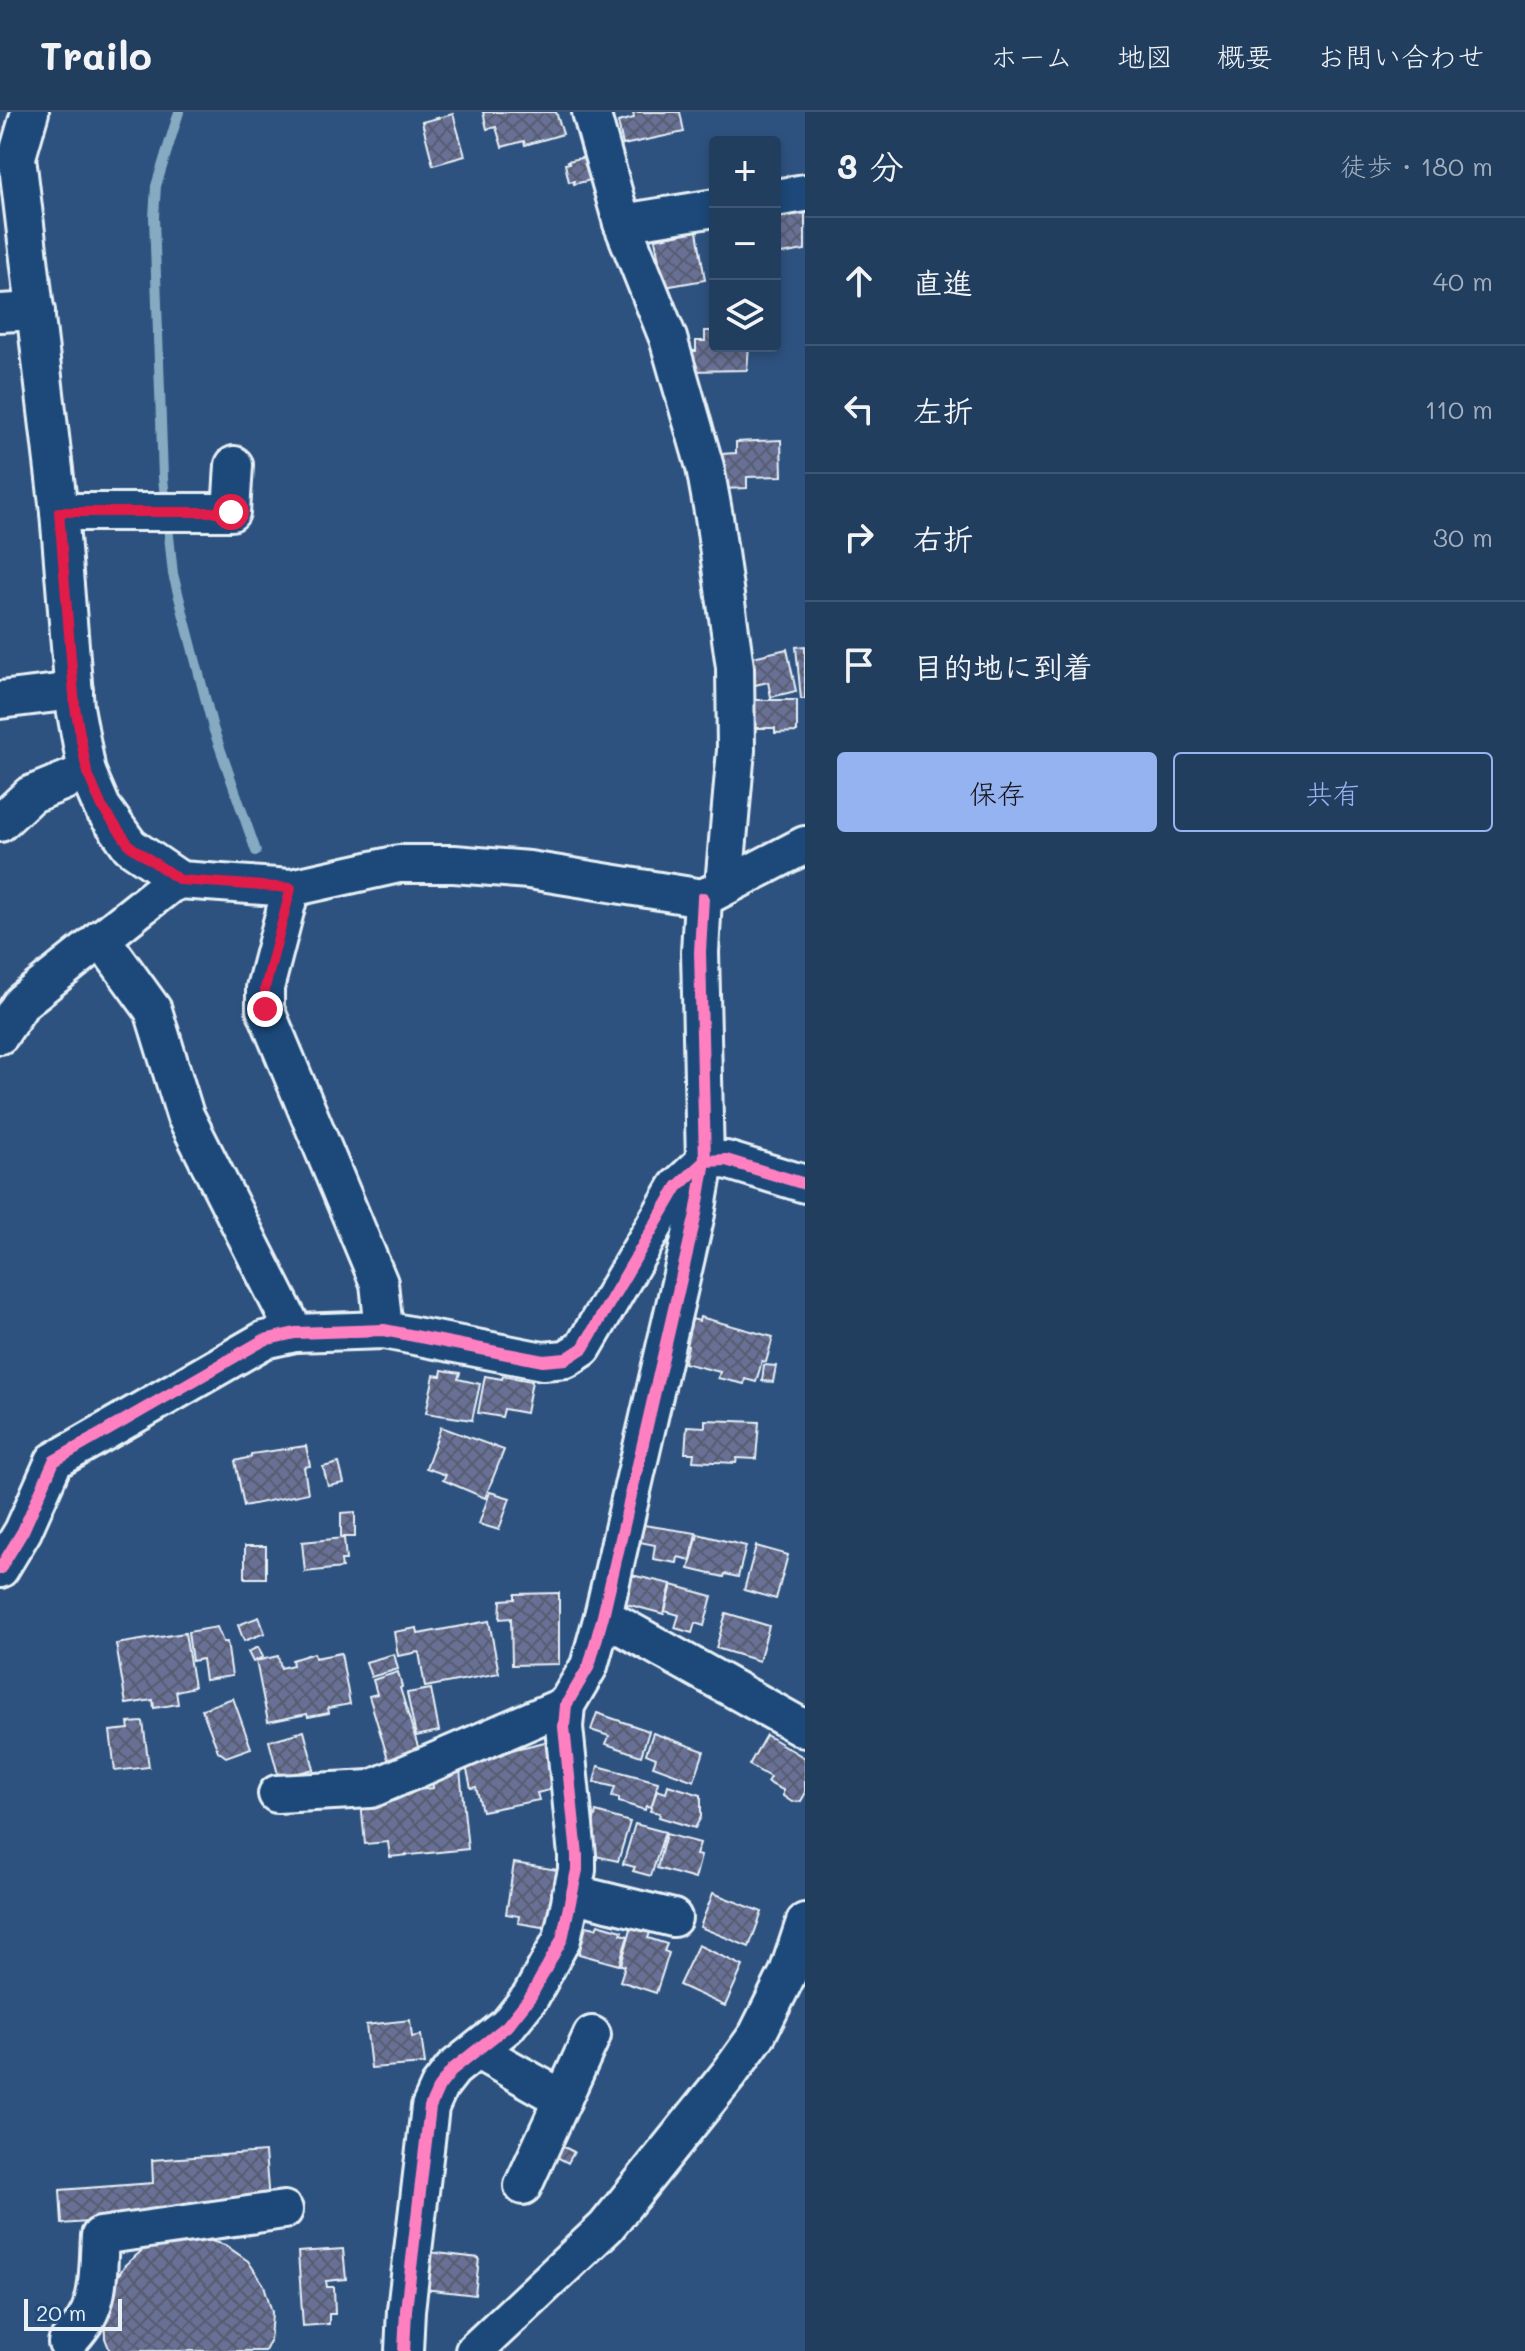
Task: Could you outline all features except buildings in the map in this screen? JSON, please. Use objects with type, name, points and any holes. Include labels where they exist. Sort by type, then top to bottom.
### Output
[{"type":"street","points":[[404,2351],[430,2107],[439,2087],[453,2069],[507,2026],[531,1996],[562,1939],[577,1855],[564,1727],[566,1705],[589,1666],[603,1616],[696,1214],[705,1161],[700,952],[736,750],[735,667],[705,467],[668,338],[622,223],[591,112]]},
{"type":"street","points":[[17,134],[17,157],[59,512],[74,691],[87,772],[102,807],[130,846],[180,880]]},
{"type":"street","points":[[781,197],[805,193]]},
{"type":"street","points":[[622,223],[709,209]]},
{"type":"street","points":[[0,313],[36,311]]},
{"type":"street","points":[[59,512],[231,512],[234,465]]},
{"type":"street","points":[[0,700],[74,691]]},
{"type":"street","points":[[0,823],[30,795],[87,772]]},
{"type":"street","points":[[0,1035],[22,1002],[169,885],[180,880],[291,888],[399,864],[454,864],[713,892],[805,845]]},
{"type":"street","points":[[291,888],[265,988],[265,1009],[379,1283],[384,1330]]},
{"type":"street","points":[[101,938],[153,1010],[185,1115],[295,1333]]},
{"type":"street","points":[[0,1569],[23,1531],[54,1461],[264,1340],[295,1333],[384,1330],[543,1361],[566,1359],[583,1348],[677,1187],[705,1161],[726,1160],[805,1184]]},
{"type":"street","points":[[603,1616],[805,1729]]},
{"type":"street","points":[[277,1794],[371,1789],[566,1705]]},
{"type":"street","points":[[571,1893],[673,1918]]},
{"type":"street","points":[[474,2351],[606,2227],[729,2074],[757,2035],[788,1973],[805,1922]]},
{"type":"street","points":[[523,2186],[592,2035]]},
{"type":"street","points":[[478,2051],[563,2099]]},
{"type":"street","points":[[65,2348],[82,2328],[96,2300],[100,2236],[284,2210]]},
{"type":"waterway","points":[[179,112],[156,186],[154,217],[163,478],[173,574],[213,728],[256,851]]},
{"type":"cycle path","points":[[404,2351],[430,2107],[439,2087],[453,2069],[507,2026],[531,1996],[562,1939],[577,1870],[564,1727],[566,1705],[589,1666],[603,1616],[696,1214],[705,1161],[700,952],[703,898]]},
{"type":"cycle path","points":[[0,1569],[23,1531],[54,1461],[264,1340],[295,1333],[384,1330],[543,1361],[566,1359],[583,1348],[677,1187],[705,1161],[726,1160],[805,1184]]},
{"type":"route","points":[[231,512],[59,512],[75,707],[87,772],[102,807],[130,846],[180,880],[291,888],[265,988],[265,1009]]}]
